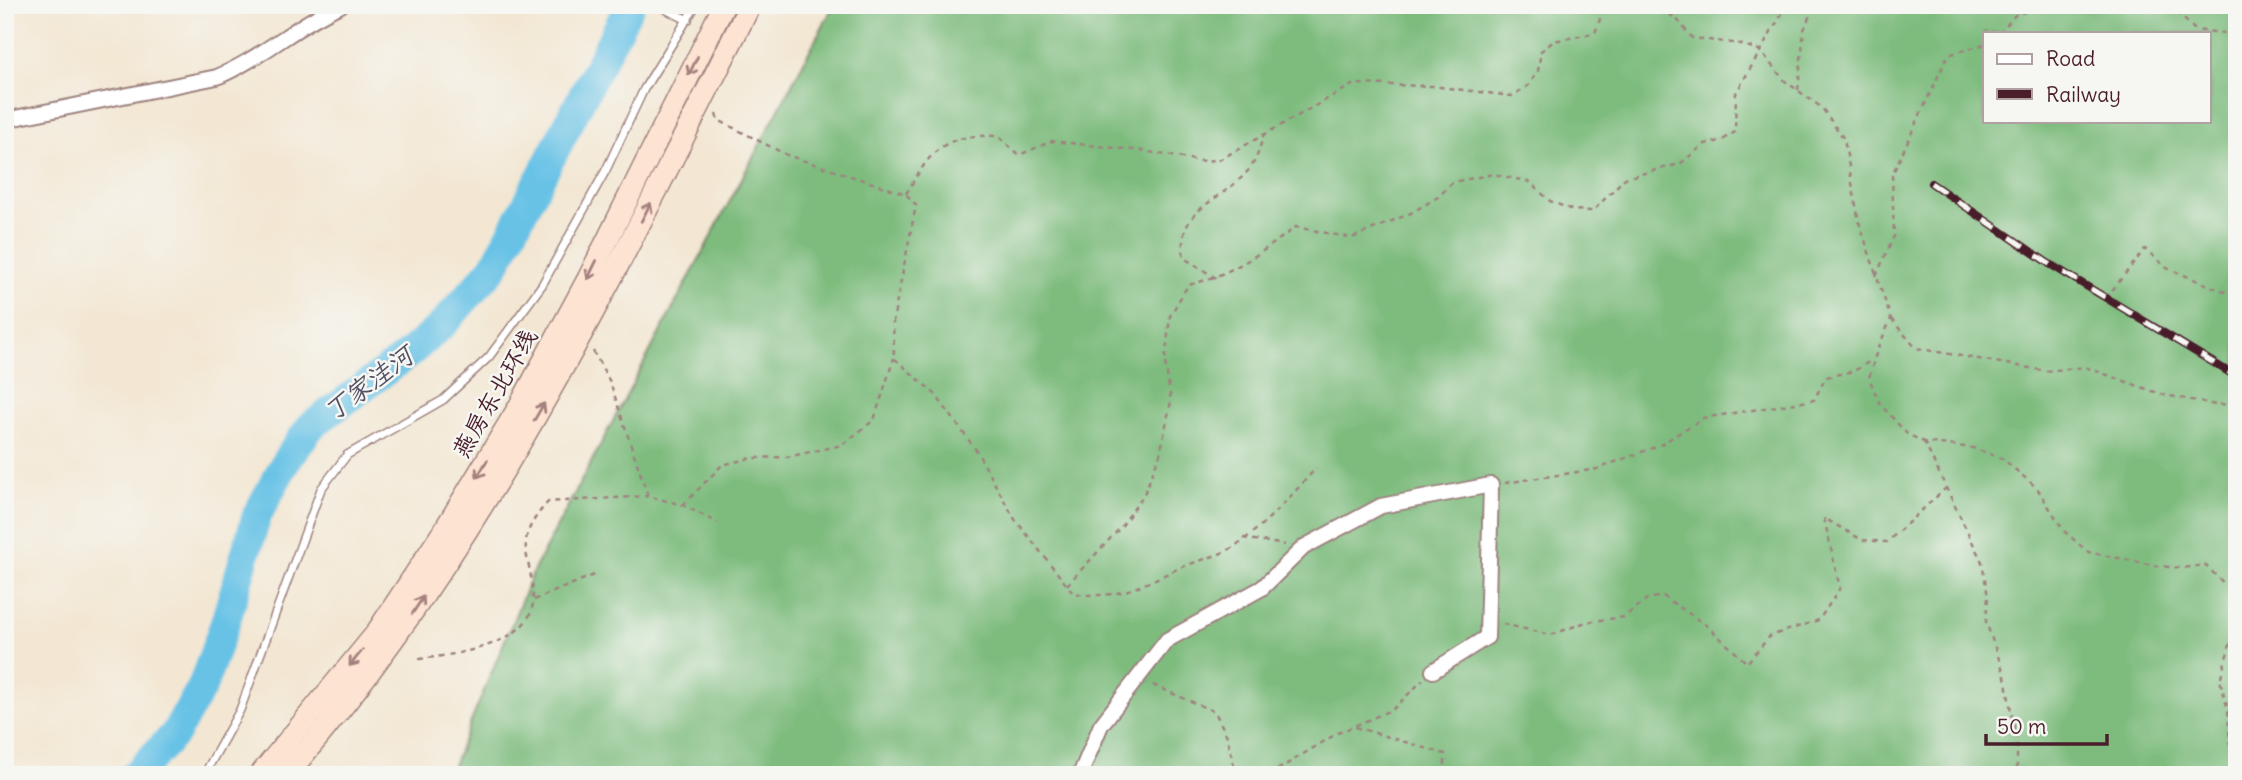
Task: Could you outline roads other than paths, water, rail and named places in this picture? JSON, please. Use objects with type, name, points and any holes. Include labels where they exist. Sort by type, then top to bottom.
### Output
[{"type":"main road","name":"燕房东北环线","points":[[260,775],[375,635],[445,529],[519,407],[588,279],[724,5]]},
{"type":"main road","name":"燕房东北环线","points":[[286,775],[390,648],[472,524],[542,408],[609,285],[750,5]]},
{"type":"street","points":[[5,120],[217,76],[247,64],[318,15],[341,5]]},
{"type":"street","points":[[1080,775],[1101,725],[1167,640],[1262,588],[1304,547],[1381,506],[1492,485],[1487,637],[1433,671]]},
{"type":"lane","points":[[657,5],[688,20]]},
{"type":"lane","points":[[204,775],[240,710],[321,489],[347,455],[443,400],[489,357],[542,285],[606,170],[644,89],[696,5]]},
{"type":"waterway","name":"丁家洼河","points":[[135,775],[174,735],[202,687],[225,623],[257,515],[286,461],[311,426],[411,352],[442,325],[494,267],[630,5]]},
{"type":"railway","points":[[1931,183],[2048,263],[2237,377]]}]
